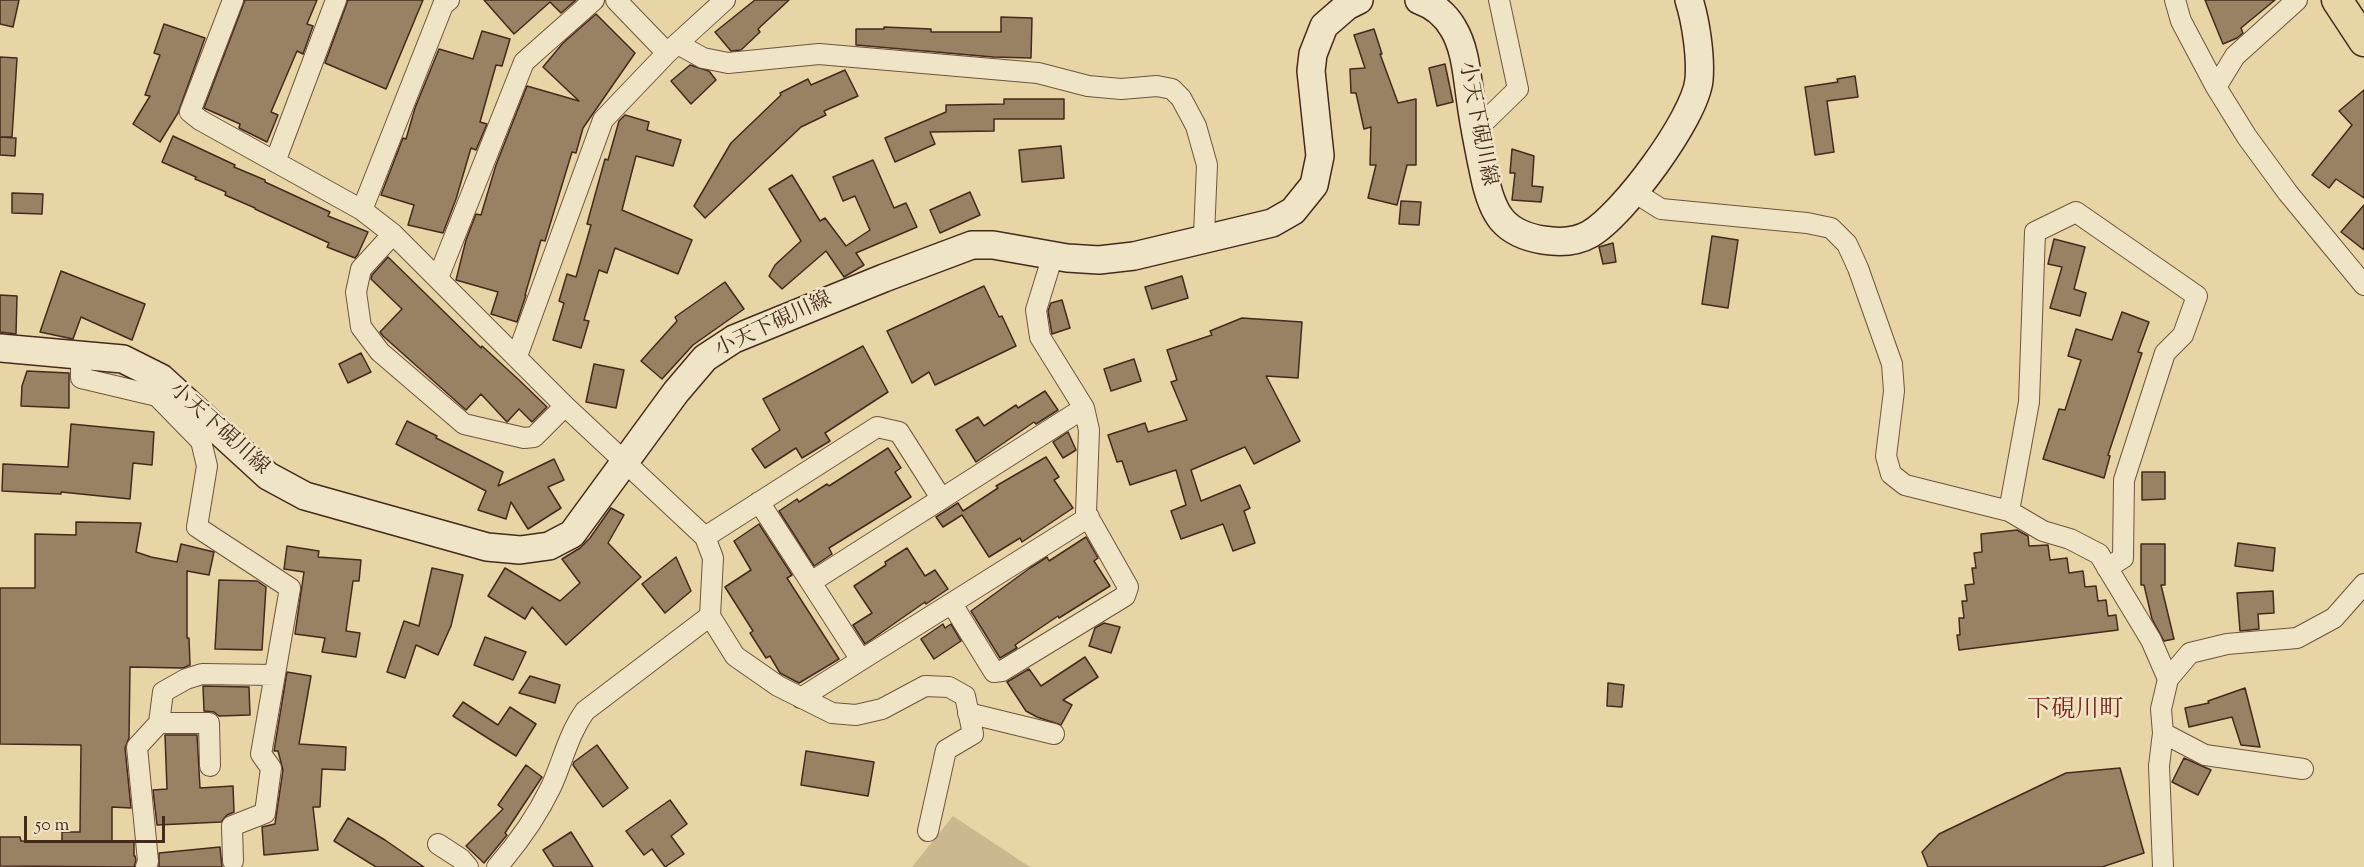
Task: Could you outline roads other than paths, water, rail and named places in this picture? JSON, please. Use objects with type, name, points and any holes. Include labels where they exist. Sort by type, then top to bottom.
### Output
[{"type":"main road","name":"小天下硯川線","points":[[0,348],[123,359],[161,378],[268,476],[305,496],[487,547],[520,550],[549,546],[572,534],[676,392],[705,358],[734,339],[972,245],[993,245],[1088,259],[1110,259],[1206,241],[1272,223],[1293,211],[1314,185],[1320,156],[1311,71],[1312,54],[1324,26],[1347,6],[1359,0]]},
{"type":"main road","name":"小天下硯川線","points":[[1419,0],[1434,6],[1453,27],[1462,48],[1475,131],[1488,193],[1502,220],[1526,236],[1554,242],[1573,240],[1590,234],[1605,222],[1634,192],[1686,117],[1699,82],[1695,18],[1689,0]]},
{"type":"main road","points":[[2337,0],[2364,41]]},
{"type":"street","points":[[233,0],[190,112],[362,210],[393,234],[565,406],[705,537],[713,558],[710,616],[735,656],[778,686],[832,713],[856,715],[882,709],[925,686],[949,687],[965,696],[973,734],[946,750],[928,831]]},
{"type":"street","points":[[275,162],[336,0]]},
{"type":"street","points":[[362,210],[444,5],[449,0]]},
{"type":"street","points":[[438,278],[524,62],[594,0]]},
{"type":"street","points":[[616,0],[674,48],[685,48],[703,58],[728,63],[819,54],[1038,73],[1088,86],[1120,89],[1157,86],[1172,89],[1181,98],[1196,126],[1208,165],[1204,235],[1206,241]]},
{"type":"street","points":[[517,356],[603,120],[725,0]]},
{"type":"street","points":[[1475,131],[1518,89],[1499,0]]},
{"type":"street","points":[[2175,0],[2181,21],[2216,87],[2247,138],[2364,285]]},
{"type":"street","points":[[2216,87],[2235,56],[2296,0]]},
{"type":"street","points":[[1634,192],[1661,209],[1807,223],[1831,228],[1847,244],[1858,268],[1892,364],[1894,391],[1886,456],[1891,474],[1905,485],[2009,511],[2043,531],[2070,539],[2099,554],[2151,640],[2168,679]]},
{"type":"street","points":[[2009,511],[2029,402],[2035,232],[2076,212],[2198,296],[2182,335],[2165,352],[2124,480],[2123,558],[2107,568]]},
{"type":"street","points":[[393,234],[361,269],[356,292],[361,327],[380,352],[464,424],[524,438],[534,437],[565,406]]},
{"type":"street","points":[[952,604],[994,672],[1002,671],[1125,596],[1128,587],[1086,513],[1089,430],[1084,408],[1040,337],[1036,310],[1053,255]]},
{"type":"street","points":[[81,355],[81,378],[157,396],[201,441],[207,466],[197,527],[290,588],[261,754],[271,768],[265,813],[232,826],[233,861]]},
{"type":"street","points":[[810,582],[1084,408]]},
{"type":"street","points":[[705,537],[877,427],[899,432],[941,498]]},
{"type":"street","points":[[759,502],[861,660]]},
{"type":"street","points":[[801,698],[1089,516]]},
{"type":"street","points":[[2163,867],[2159,766],[2163,733],[2161,709],[2168,679],[2190,653],[2227,645],[2297,638],[2334,618],[2364,584]]},
{"type":"street","points":[[497,867],[533,820],[551,786],[574,727],[585,711],[710,616]]},
{"type":"street","points":[[146,867],[148,861],[137,747],[159,723],[163,692],[186,679],[202,674],[275,675]]},
{"type":"street","points":[[968,713],[1054,734]]},
{"type":"street","points":[[159,723],[208,723],[210,766]]},
{"type":"street","points":[[2163,733],[2205,755],[2303,769]]},
{"type":"street","points":[[438,844],[468,867]]},
{"type":"district","name":"下硯川町","points":[[2075,712]]}]
